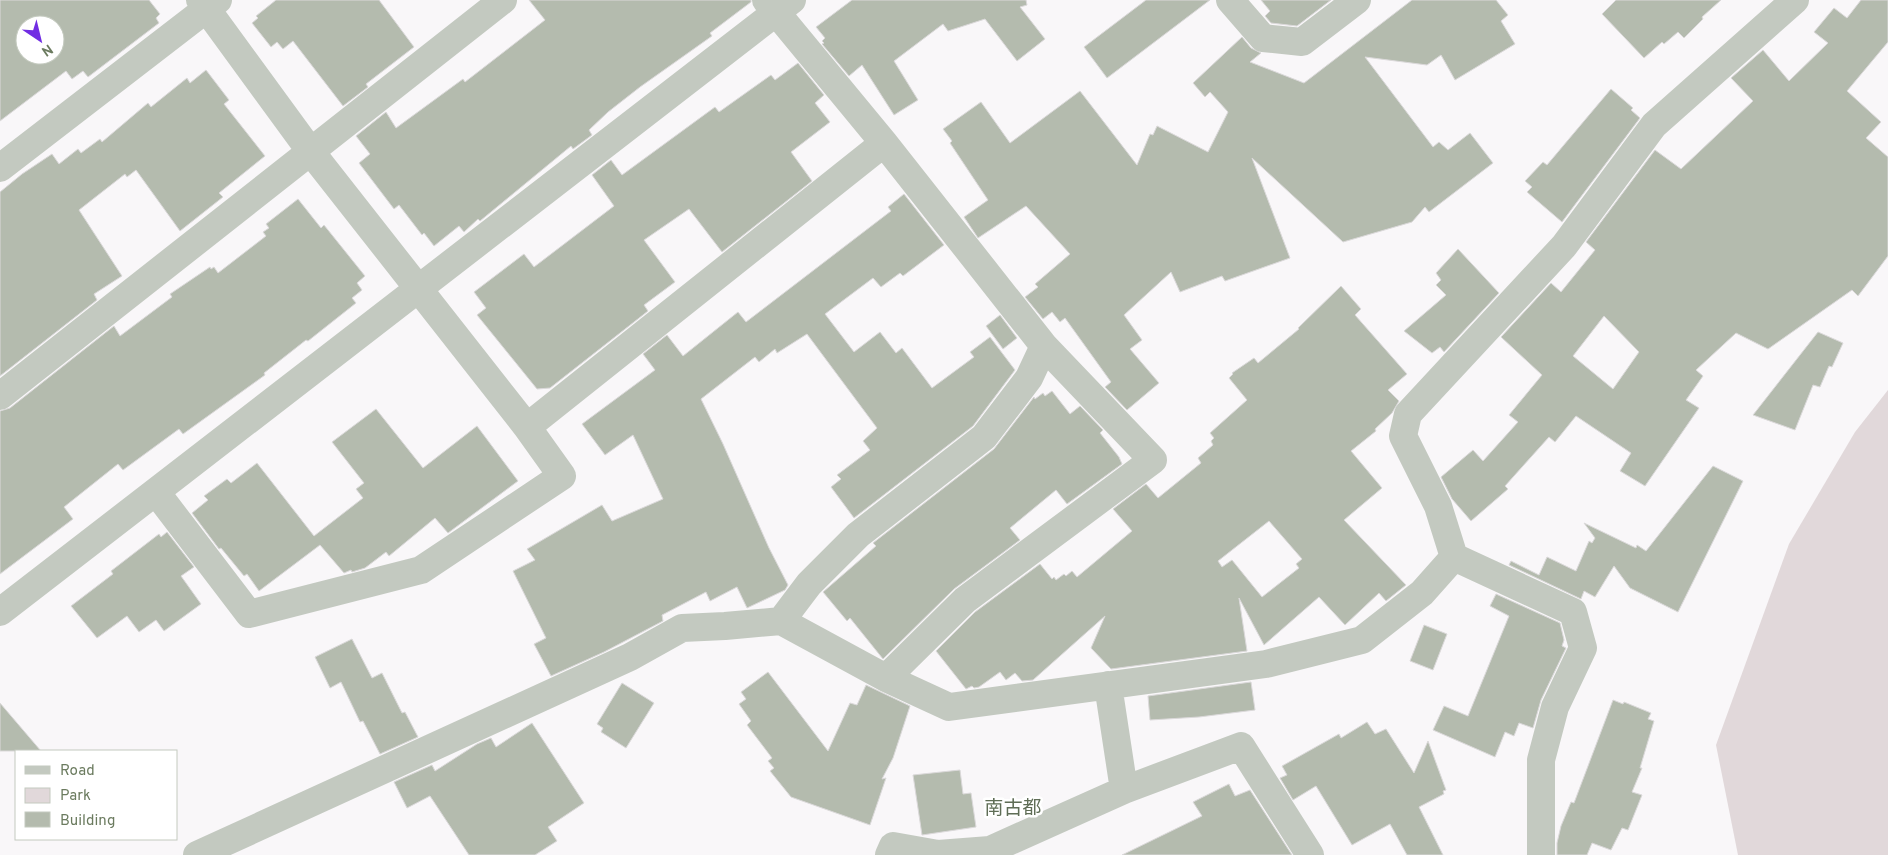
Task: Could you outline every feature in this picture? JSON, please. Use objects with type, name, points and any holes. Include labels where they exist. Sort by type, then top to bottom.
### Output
[{"type":"street","points":[[0,396],[503,0]]},
{"type":"street","points":[[1230,0],[1263,38],[1302,42],[1357,0]]},
{"type":"street","points":[[1541,855],[1541,760],[1555,707],[1583,648],[1573,612],[1454,557],[1438,506],[1404,436],[1408,414],[1564,246],[1654,125],[1795,0]]},
{"type":"street","points":[[0,168],[208,3],[311,152],[527,427],[562,476],[421,570],[249,614],[156,492]]},
{"type":"street","points":[[0,612],[419,288],[778,4],[884,143],[1044,346],[1153,460],[965,600],[886,678]]},
{"type":"street","points":[[527,427],[884,143]]},
{"type":"street","points":[[781,621],[809,584],[858,536],[984,438],[1029,378],[1044,346]]},
{"type":"street","points":[[197,855],[630,657],[682,628],[781,621],[886,678],[949,707],[1266,664],[1362,640],[1422,593],[1454,557]]},
{"type":"street","points":[[1108,685],[1124,790]]},
{"type":"street","points":[[889,855],[893,846],[938,854],[991,852],[1124,790],[1241,746],[1310,855]]},
{"type":"green space","points":[[1888,390],[1888,855],[1738,855],[1716,745],[1789,544],[1855,432]]},
{"type":"building","points":[[0,0],[149,0],[160,14],[156,18],[159,23],[88,77],[83,71],[72,79],[66,71],[0,121]]},
{"type":"building","points":[[276,0],[379,0],[414,47],[366,84],[368,87],[343,106],[293,41],[283,49],[277,42],[271,47],[252,23],[258,18],[256,16]]},
{"type":"building","points":[[529,0],[751,0],[751,2],[710,33],[712,36],[608,112],[589,130],[592,135],[573,149],[571,146],[480,221],[478,219],[464,232],[459,226],[434,246],[424,233],[422,235],[399,205],[394,209],[359,163],[370,154],[356,136],[386,112],[396,128],[463,79],[465,82],[545,20]]},
{"type":"building","points":[[852,0],[1026,0],[1027,5],[1020,7],[1045,39],[1017,61],[985,19],[948,31],[943,24],[894,61],[918,100],[894,115],[862,65],[849,76],[822,44],[825,38],[816,27]]},
{"type":"building","points":[[1146,0],[1210,0],[1107,78],[1084,47]]},
{"type":"building","points":[[1261,0],[1331,0],[1297,26],[1271,23],[1265,16],[1270,11]]},
{"type":"building","points":[[1412,0],[1496,0],[1508,15],[1501,21],[1515,44],[1455,80],[1441,55],[1427,65],[1365,57],[1433,147],[1439,142],[1448,150],[1470,133],[1493,163],[1429,212],[1425,207],[1412,222],[1343,242],[1252,158],[1290,258],[1225,281],[1222,276],[1180,292],[1171,272],[1124,315],[1142,340],[1130,349],[1159,383],[1127,410],[1105,387],[1111,382],[1065,318],[1060,322],[1052,312],[1043,319],[1025,297],[1038,287],[1035,284],[1070,254],[1026,206],[978,238],[964,217],[988,200],[950,143],[952,141],[943,129],[981,102],[1010,143],[1080,91],[1137,165],[1150,134],[1153,135],[1157,126],[1208,152],[1228,112],[1210,92],[1205,97],[1193,83],[1242,37],[1251,48],[1261,53],[1250,62],[1304,83]]},
{"type":"building","points":[[1616,0],[1721,0],[1702,17],[1703,19],[1684,38],[1678,32],[1664,44],[1662,42],[1644,58],[1602,14]]},
{"type":"building","points":[[1861,0],[1888,0],[1888,42],[1847,91],[1881,122],[1866,138],[1888,157],[1888,256],[1858,296],[1852,290],[1768,349],[1736,333],[1696,370],[1703,376],[1686,400],[1699,408],[1645,486],[1620,471],[1631,453],[1576,416],[1555,442],[1549,437],[1505,486],[1508,489],[1471,521],[1452,499],[1441,477],[1473,450],[1483,461],[1518,422],[1509,415],[1542,375],[1501,337],[1551,283],[1561,292],[1595,250],[1586,242],[1655,150],[1681,169],[1753,101],[1731,78],[1763,50],[1789,81],[1828,43],[1814,32],[1834,8],[1847,18]],"holes":[[[1604,316],[1639,352],[1613,389],[1573,356]]]},
{"type":"building","points":[[798,63],[824,95],[815,103],[830,122],[791,152],[812,181],[722,252],[689,209],[644,240],[675,282],[644,305],[648,311],[550,388],[537,389],[477,315],[486,308],[474,292],[524,254],[534,267],[614,206],[592,175],[611,160],[622,175],[715,107],[719,112],[771,75],[775,80]]},
{"type":"building","points":[[206,70],[229,100],[224,104],[265,156],[219,193],[223,197],[180,231],[136,170],[127,177],[125,174],[79,210],[122,276],[94,294],[97,300],[0,376],[0,192],[22,174],[52,154],[59,164],[78,149],[81,153],[100,139],[102,142],[148,103],[151,107],[187,78],[190,83]]},
{"type":"building","points":[[1611,89],[1633,108],[1631,110],[1640,118],[1562,222],[1527,192],[1532,187],[1525,181],[1543,162],[1547,165]]},
{"type":"building","points":[[904,194],[944,245],[903,276],[900,273],[881,287],[873,278],[825,314],[854,352],[880,332],[896,353],[902,348],[932,388],[974,357],[970,352],[990,337],[1015,370],[973,426],[854,518],[831,487],[841,479],[837,475],[870,450],[863,441],[877,428],[807,334],[777,353],[775,349],[759,362],[755,357],[701,399],[769,548],[788,585],[785,590],[747,608],[737,587],[710,601],[706,592],[662,615],[663,621],[604,652],[551,676],[534,644],[546,638],[513,571],[535,560],[527,549],[602,505],[612,521],[663,499],[633,435],[605,455],[582,424],[655,370],[643,354],[667,335],[683,356],[738,312],[746,322],[891,211],[888,207]]},
{"type":"building","points":[[298,199],[321,228],[324,225],[365,276],[357,283],[362,290],[352,298],[356,303],[264,373],[265,375],[183,434],[179,429],[123,470],[118,464],[64,507],[73,519],[0,574],[0,411],[10,408],[114,326],[120,336],[172,297],[170,294],[210,267],[211,269],[214,267],[218,273],[266,236],[263,232],[269,228],[266,224]]},
{"type":"building","points":[[1458,249],[1499,293],[1444,352],[1440,347],[1432,353],[1404,331],[1446,295],[1436,285],[1441,280],[1436,273]]},
{"type":"building","points":[[1341,286],[1361,309],[1355,315],[1407,374],[1388,390],[1399,401],[1392,413],[1375,429],[1376,431],[1351,451],[1382,488],[1344,520],[1406,585],[1386,601],[1379,593],[1345,625],[1319,597],[1264,645],[1239,598],[1247,651],[1111,669],[1091,648],[1105,616],[1033,680],[1022,681],[1015,673],[1006,680],[1000,672],[979,687],[974,688],[972,686],[966,689],[936,651],[975,612],[1040,564],[1052,579],[1054,577],[1056,580],[1064,574],[1066,576],[1072,571],[1077,577],[1132,531],[1113,509],[1146,484],[1158,498],[1201,463],[1198,458],[1213,445],[1211,441],[1214,438],[1210,433],[1247,400],[1229,378],[1232,373],[1254,358],[1258,363],[1298,328]],"holes":[[[1269,521],[1302,559],[1296,564],[1299,568],[1262,597],[1232,560],[1222,567],[1218,561]]]},
{"type":"building","points":[[1000,315],[1017,338],[1003,349],[986,326]]},
{"type":"building","points":[[1818,332],[1843,343],[1832,367],[1829,366],[1820,387],[1813,385],[1795,430],[1753,415]]},
{"type":"building","points":[[1052,391],[1070,414],[1080,406],[1103,430],[1100,433],[1119,457],[1122,464],[1067,504],[1056,490],[1010,528],[1020,540],[954,589],[883,659],[850,618],[847,621],[823,592],[876,546],[873,543],[994,449],[1034,397],[1035,399],[1043,393],[1045,396]]},
{"type":"building","points":[[376,409],[423,468],[477,426],[518,481],[448,533],[435,518],[389,556],[386,552],[365,568],[344,573],[320,545],[259,591],[247,574],[244,576],[221,548],[219,549],[192,513],[208,500],[204,496],[227,479],[231,483],[257,463],[314,536],[363,498],[356,489],[364,483],[332,442]]},
{"type":"building","points":[[1713,466],[1743,481],[1678,612],[1630,588],[1614,566],[1595,597],[1584,591],[1581,599],[1509,565],[1511,561],[1539,575],[1547,557],[1576,571],[1589,541],[1592,543],[1595,538],[1584,523],[1636,548],[1637,545],[1646,551]]},
{"type":"building","points":[[167,532],[194,567],[181,576],[201,604],[164,631],[156,620],[139,632],[127,616],[97,638],[71,606],[113,574],[111,571],[159,534],[161,537]]},
{"type":"building","points":[[1496,594],[1560,623],[1564,640],[1562,646],[1566,648],[1541,700],[1533,728],[1519,723],[1514,736],[1505,732],[1495,757],[1433,730],[1444,706],[1468,716],[1509,616],[1490,606]]},
{"type":"building","points":[[1424,625],[1447,634],[1433,670],[1410,661]]},
{"type":"building","points":[[352,639],[372,678],[382,673],[402,713],[405,712],[418,737],[380,754],[363,721],[360,722],[341,682],[330,688],[315,657]]},
{"type":"building","points":[[768,672],[828,751],[850,703],[857,705],[866,685],[910,706],[893,758],[882,779],[886,778],[870,825],[791,797],[770,771],[774,768],[768,761],[772,758],[747,725],[751,721],[739,704],[746,699],[741,692]]},
{"type":"building","points":[[1251,682],[1255,710],[1199,717],[1150,720],[1148,696]]},
{"type":"building","points":[[622,683],[654,703],[626,748],[601,732],[603,728],[597,724]]},
{"type":"building","points":[[1613,700],[1623,704],[1624,702],[1651,713],[1648,719],[1654,721],[1640,768],[1642,768],[1632,792],[1642,795],[1628,830],[1622,828],[1611,850],[1592,843],[1587,855],[1557,855],[1557,843],[1561,826],[1571,802],[1574,803]]},
{"type":"building","points":[[0,703],[40,750],[0,751]]},
{"type":"building","points":[[1367,722],[1375,734],[1386,729],[1414,773],[1428,741],[1446,790],[1443,791],[1444,794],[1419,807],[1443,855],[1407,855],[1390,824],[1352,845],[1316,786],[1293,800],[1280,778],[1287,775],[1282,766],[1339,734],[1341,738]]},
{"type":"building","points":[[532,723],[584,803],[548,827],[557,841],[535,855],[469,855],[430,796],[407,808],[394,782],[432,765],[435,771],[477,744],[491,738],[496,747]]},
{"type":"building","points":[[960,770],[963,794],[971,793],[976,827],[922,835],[913,775]]},
{"type":"building","points":[[1229,784],[1235,796],[1250,790],[1292,855],[1122,855],[1202,816],[1193,802]]},
{"type":"district","name":"南古都","points":[[1013,807]]}]
